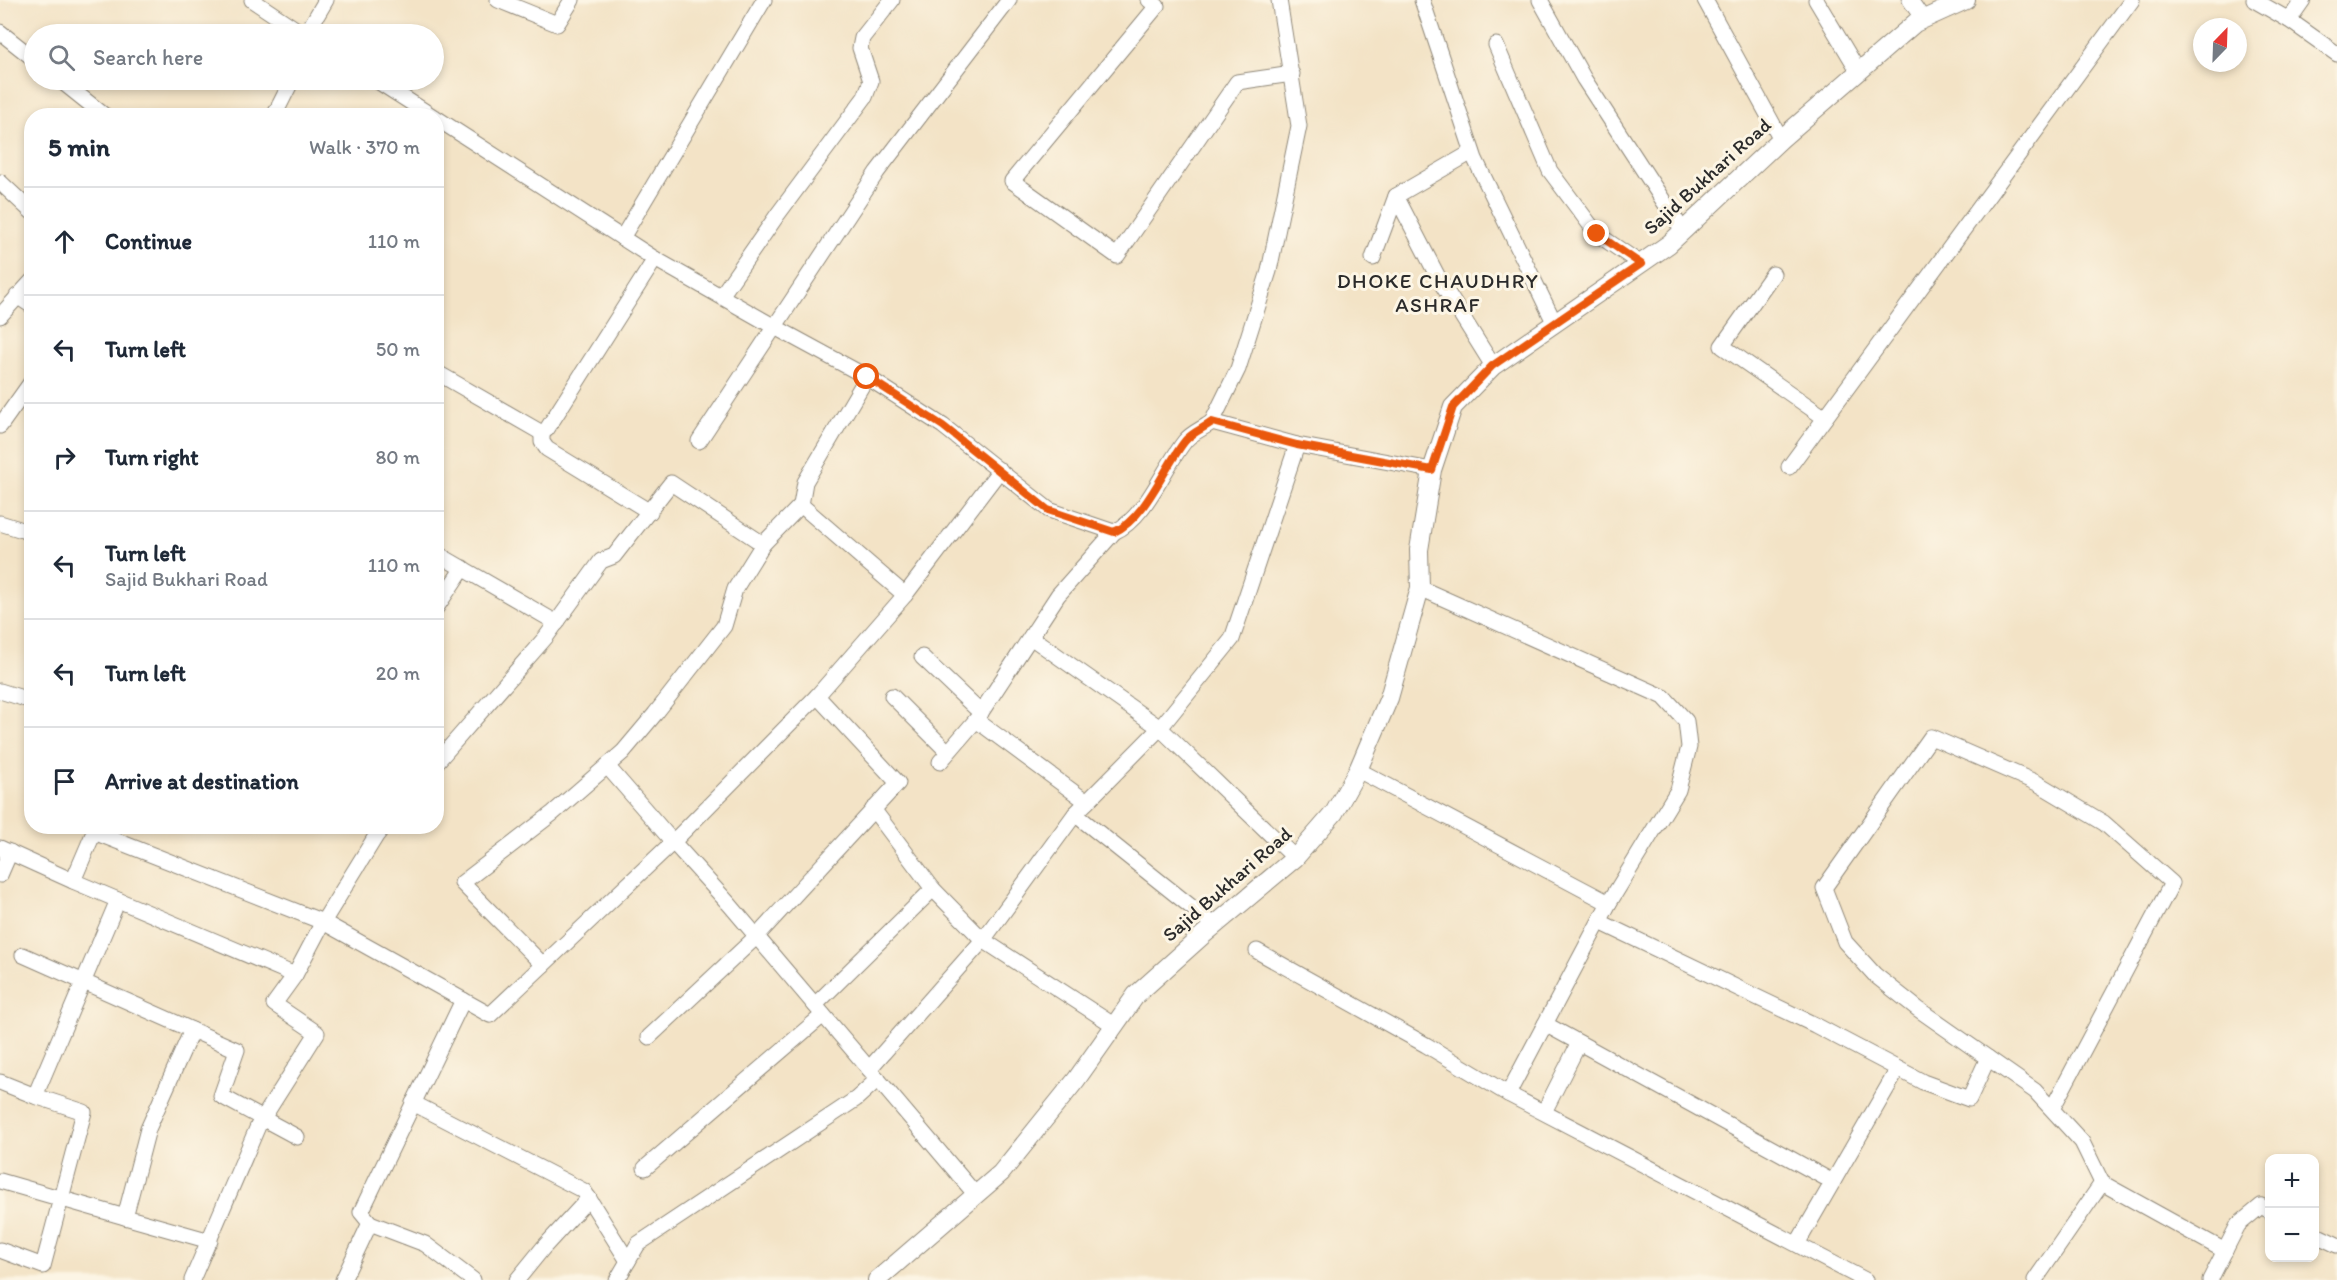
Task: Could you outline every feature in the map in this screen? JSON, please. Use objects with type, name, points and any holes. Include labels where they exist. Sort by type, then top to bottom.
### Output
[{"type":"street","points":[[252,0],[289,24]]},
{"type":"street","points":[[310,24],[326,0]]},
{"type":"street","points":[[498,0],[557,24],[572,0]]},
{"type":"street","points":[[622,238],[764,0]]},
{"type":"street","points":[[721,296],[778,214],[865,97],[871,81],[860,48],[862,38],[892,0]]},
{"type":"street","points":[[699,441],[877,172],[1009,0]]},
{"type":"street","points":[[1149,0],[1157,6],[1012,182],[1117,256],[1236,82],[1292,74]]},
{"type":"street","points":[[891,696],[944,757],[979,716],[1058,596],[1114,532],[1124,528],[1157,487],[1186,439],[1212,422],[1238,369],[1269,271],[1299,126],[1279,0]]},
{"type":"street","points":[[1422,0],[1472,152],[1555,324]]},
{"type":"street","points":[[1540,0],[1584,79],[1683,231]]},
{"type":"street","points":[[1705,0],[1781,139]]},
{"type":"street","points":[[1816,0],[1859,72]]},
{"type":"street","points":[[1910,0],[1923,19]]},
{"type":"street","name":"Sajid Bukhari Road","points":[[877,1280],[1001,1173],[1076,1080],[1136,995],[1214,925],[1295,858],[1334,813],[1358,770],[1389,698],[1420,588],[1419,550],[1432,470],[1453,407],[1492,366],[1669,244],[1781,139],[1915,23],[1966,0]]},
{"type":"street","points":[[1789,467],[2132,0]]},
{"type":"street","points":[[2254,0],[2289,20],[2337,54]]},
{"type":"street","points":[[2289,20],[2303,0]]},
{"type":"street","points":[[0,32],[24,52]]},
{"type":"street","points":[[1496,45],[1550,171],[1597,234],[1641,264]]},
{"type":"street","points":[[72,90],[95,108]]},
{"type":"street","points":[[278,108],[287,90]]},
{"type":"street","points":[[392,90],[420,108]]},
{"type":"street","points":[[444,123],[655,259],[867,377],[943,426],[1048,510],[1114,532]]},
{"type":"street","points":[[1373,258],[1396,196],[1472,152]]},
{"type":"street","points":[[0,182],[24,204]]},
{"type":"street","points":[[1396,196],[1440,281],[1492,366]]},
{"type":"street","points":[[542,433],[548,429],[655,259]]},
{"type":"street","points":[[1773,274],[1722,346],[1825,418]]},
{"type":"street","points":[[0,316],[24,289]]},
{"type":"street","points":[[17,296],[24,301]]},
{"type":"street","points":[[444,377],[542,433]]},
{"type":"street","points":[[543,966],[462,883],[553,813],[623,752],[655,714],[724,626],[735,590],[763,544],[801,504],[805,482],[867,377]]},
{"type":"street","points":[[0,426],[24,392]]},
{"type":"street","points":[[1212,422],[1297,445],[1432,470]]},
{"type":"street","points":[[542,433],[542,442],[547,449],[650,512]]},
{"type":"street","points":[[617,1280],[638,1244],[856,1099],[983,940],[1075,814],[1160,728],[1232,639],[1297,445]]},
{"type":"street","points":[[108,834],[323,922],[490,1015],[673,842],[818,696],[905,595],[1000,470]]},
{"type":"street","points":[[444,754],[557,623],[602,561],[614,556],[671,483],[763,544]]},
{"type":"street","points":[[801,504],[905,595]]},
{"type":"street","points":[[0,523],[24,530]]},
{"type":"street","points":[[444,557],[557,623]]},
{"type":"street","points":[[444,596],[463,568]]},
{"type":"street","points":[[1420,588],[1664,697],[1686,721],[1689,747],[1678,790],[1609,903],[1508,1094]]},
{"type":"street","points":[[1032,638],[1160,728],[1295,858]]},
{"type":"street","points":[[922,657],[979,716],[1087,802]]},
{"type":"street","points":[[0,691],[24,698]]},
{"type":"street","points":[[649,1037],[756,936],[898,783],[818,696]]},
{"type":"street","points":[[2052,1109],[2172,883],[2104,823],[2037,783],[1930,737],[1824,888],[1845,942],[1875,975],[1918,1009],[2035,1091],[2082,1142],[2102,1183],[2225,1251]]},
{"type":"street","points":[[607,766],[756,936],[976,1195]]},
{"type":"street","points":[[1358,770],[1609,903]]},
{"type":"street","points":[[873,809],[933,889],[983,940],[1114,1026]]},
{"type":"street","points":[[1075,814],[1214,925]]},
{"type":"street","points":[[73,881],[94,834]]},
{"type":"street","points":[[192,1280],[263,1119],[317,1033],[274,1004],[295,975],[323,922],[379,834]]},
{"type":"street","points":[[0,875],[5,850],[295,975]]},
{"type":"street","points":[[645,1168],[819,1010],[933,889]]},
{"type":"street","points":[[36,1096],[118,900]]},
{"type":"street","points":[[1600,921],[1815,1025],[1923,1082],[1969,1099],[1988,1058]]},
{"type":"street","points":[[1257,951],[1426,1045],[1508,1094],[1864,1280]]},
{"type":"street","points":[[23,955],[237,1050],[221,1096],[297,1137]]},
{"type":"street","points":[[463,1000],[361,1212],[369,1223],[425,1244],[473,1280]]},
{"type":"street","points":[[1545,1024],[1833,1182]]},
{"type":"street","points":[[125,1216],[148,1129],[192,1030]]},
{"type":"street","points":[[1544,1112],[1580,1042]]},
{"type":"street","points":[[1797,1244],[1898,1069]]},
{"type":"street","points":[[0,1082],[84,1112],[43,1266],[0,1250]]},
{"type":"street","points":[[413,1103],[584,1191],[628,1262]]},
{"type":"street","points":[[0,1181],[210,1241]]},
{"type":"street","points":[[2035,1280],[2102,1183]]},
{"type":"street","points":[[517,1280],[589,1198]]},
{"type":"street","points":[[2210,1280],[2238,1225],[2261,1206],[2265,1208]]},
{"type":"street","points":[[343,1280],[369,1223]]},
{"type":"street","points":[[2319,1236],[2337,1245]]},
{"type":"district","name":"DHOKE CHAUDHRY ASHRAF","points":[[1438,292]]},
{"type":"route","points":[[867,377],[943,426],[1048,510],[1114,532],[1124,528],[1157,487],[1186,439],[1212,422],[1297,445],[1432,470],[1453,407],[1492,366],[1641,264],[1597,234]]}]
